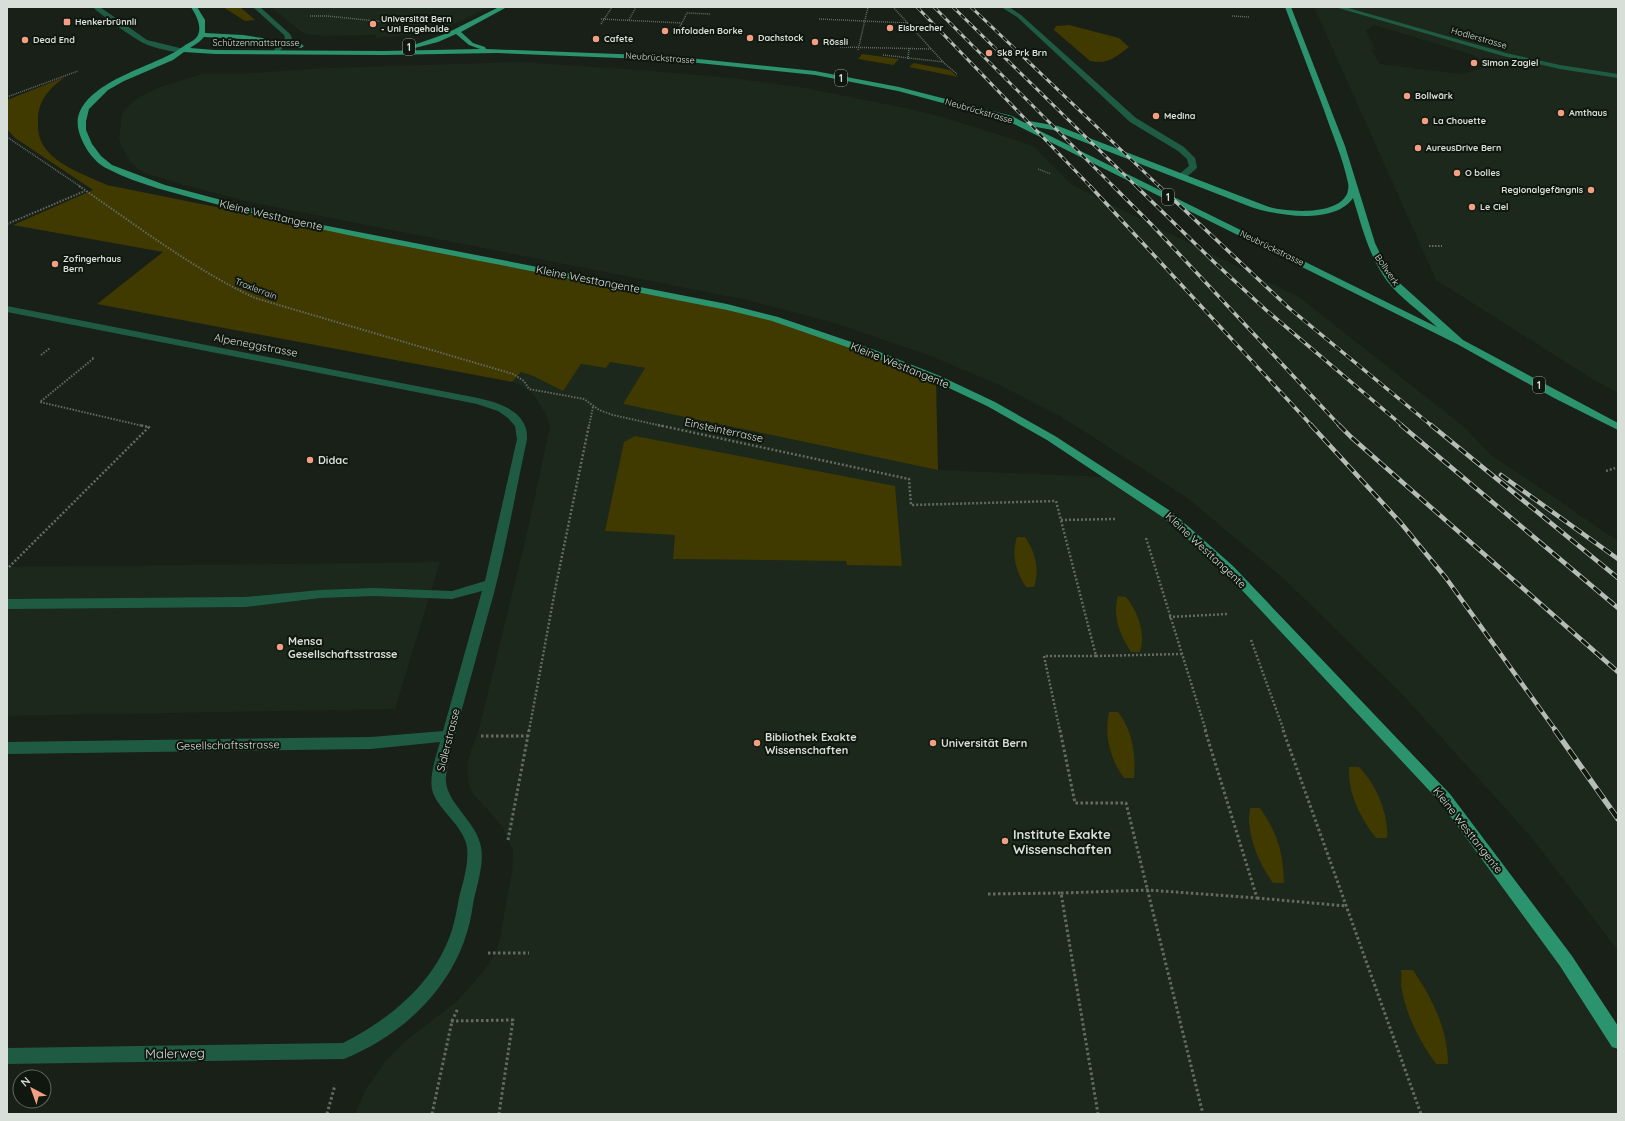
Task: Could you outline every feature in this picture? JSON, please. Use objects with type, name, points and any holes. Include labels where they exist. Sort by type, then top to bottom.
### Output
[{"type":"main road","points":[[194,7],[202,20],[202,35]]},
{"type":"main road","name":"Schützenmattstrasse","points":[[184,50],[214,52],[381,51],[427,44],[504,7]]},
{"type":"main road","name":"Bollwerk","points":[[1288,7],[1352,179],[1371,243],[1384,269],[1400,290],[1460,342],[1618,427]]},
{"type":"main road","name":"Neubrückstrasse","points":[[456,31],[471,44],[480,48],[497,51]]},
{"type":"main road","name":"Kleine Westtangente","points":[[202,35],[197,41],[170,58],[121,79],[105,88],[85,108],[82,121],[82,130],[88,144],[98,158],[109,167],[142,181],[168,189],[296,222],[727,307],[775,319],[868,350],[936,378],[991,404],[1051,438],[1168,515],[1228,569],[1445,798],[1566,961],[1618,1041]]},
{"type":"main road","name":"Schützenmattstrasse","points":[[202,35],[243,36],[328,52]]},
{"type":"main road","name":"Neubrückstrasse","points":[[360,52],[497,51],[669,58],[815,73],[899,89],[1009,118],[1460,342]]},
{"type":"main road","points":[[1009,118],[1055,128],[1264,209],[1299,214],[1330,210],[1342,205],[1350,198],[1353,191],[1352,179]]},
{"type":"street","points":[[96,7],[145,42],[167,48],[184,50]]},
{"type":"street","points":[[256,7],[288,34],[289,38],[276,52]]},
{"type":"street","points":[[1004,7],[1019,16],[1133,120],[1181,149],[1191,158],[1193,167],[1182,177]]},
{"type":"street","name":"Hodlerstrasse","points":[[1338,7],[1505,55],[1566,68],[1618,76]]},
{"type":"street","name":"Alpeneggstrasse","points":[[7,309],[478,401],[499,408]]},
{"type":"street","name":"Sidlerstrasse","points":[[344,1051],[374,1036],[395,1021],[417,1001],[437,977],[451,953],[460,930],[473,870],[474,846],[465,827],[440,792],[439,778],[448,736],[490,584],[522,439],[520,426],[510,415],[499,408]]},
{"type":"street","points":[[7,604],[245,602],[320,594],[373,592],[452,595],[490,584]]},
{"type":"street","name":"Gesellschaftsstrasse","points":[[7,748],[371,743],[448,736]]},
{"type":"street","name":"Malerweg","points":[[7,1056],[344,1051]]},
{"type":"path","points":[[608,8],[612,7]]},
{"type":"path","points":[[601,24],[612,7]]},
{"type":"path","points":[[629,20],[636,7]]},
{"type":"path","points":[[858,50],[868,7]]},
{"type":"path","points":[[893,7],[944,62],[962,78]]},
{"type":"path","points":[[679,28],[687,13],[710,14]]},
{"type":"path","points":[[305,17],[327,16],[399,24]]},
{"type":"path","points":[[1232,16],[1249,17]]},
{"type":"path","points":[[601,19],[682,23]]},
{"type":"path","points":[[819,19],[908,23]]},
{"type":"path","points":[[841,47],[841,50],[846,50]]},
{"type":"path","points":[[846,47],[858,50]]},
{"type":"path","points":[[852,51],[909,48],[932,49]]},
{"type":"path","points":[[905,62],[909,58],[909,48]]},
{"type":"path","points":[[880,54],[944,62]]},
{"type":"path","points":[[7,96],[78,71]]},
{"type":"path","name":"Troxlerrain","points":[[7,137],[228,286],[247,295],[513,374],[524,381],[529,389]]},
{"type":"path","points":[[7,224],[86,191]]},
{"type":"path","points":[[1429,246],[1442,246]]},
{"type":"path","points":[[50,348],[57,350]]},
{"type":"path","points":[[9,567],[149,427],[40,402],[94,358],[86,357]]},
{"type":"path","name":"Einsteinterrasse","points":[[529,389],[584,399],[593,407],[613,415],[818,458],[908,479],[911,505],[1056,501],[1061,520]]},
{"type":"path","points":[[507,844],[556,585],[593,407]]},
{"type":"path","points":[[1606,471],[1615,468]]},
{"type":"path","points":[[1096,656],[1061,520],[1116,519]]},
{"type":"path","points":[[1144,534],[1257,898]]},
{"type":"path","points":[[1169,617],[1233,614]]},
{"type":"path","points":[[1249,636],[1420,1114]]},
{"type":"path","points":[[1182,654],[1044,656],[1075,804],[1126,803],[1203,1114]]},
{"type":"path","points":[[448,736],[528,736]]},
{"type":"path","points":[[988,894],[1148,890],[1346,906]]},
{"type":"path","points":[[1061,893],[1098,1114]]},
{"type":"path","points":[[488,946],[487,954],[529,953]]},
{"type":"path","points":[[417,1001],[452,1021],[514,1020],[499,1114]]},
{"type":"path","points":[[432,1114],[452,1021],[462,1001]]},
{"type":"shaded area","points":[[223,7],[240,7],[255,20],[245,21]]},
{"type":"shaded area","name":"Universität Bern - Uni Engehalde","points":[[271,7],[490,7],[438,30],[411,35],[375,38],[376,35],[323,36],[306,34]]},
{"type":"shaded area","points":[[1314,7],[1618,7],[1618,393],[1592,379],[1436,280]],"holes":[[[1374,25],[1473,55],[1481,60],[1484,65],[1480,69],[1462,74],[1380,64],[1371,49],[1375,49],[1366,31]]]},
{"type":"shaded area","points":[[1069,25],[1119,38],[1129,47],[1116,57],[1107,61],[1090,61],[1054,30],[1056,26]]},
{"type":"shaded area","points":[[862,54],[899,59],[893,65],[858,59]]},
{"type":"shaded area","points":[[520,62],[642,70],[731,78],[800,87],[943,117],[1034,146],[1072,185],[1299,297],[1463,426],[1490,454],[1618,541],[1618,951],[1532,838],[1401,693],[1283,578],[1186,497],[1060,416],[995,383],[928,355],[831,322],[747,300],[254,203],[184,185],[145,173],[137,168],[130,161],[121,145],[119,137],[122,114],[129,105],[139,97],[160,87],[202,74],[241,74],[325,68]]},
{"type":"shaded area","points":[[914,63],[950,70],[958,77],[909,67]]},
{"type":"shaded area","points":[[65,77],[50,90],[40,106],[38,130],[40,139],[46,149],[61,162],[80,173],[107,185],[775,319],[936,378],[938,470],[623,404],[645,368],[610,362],[606,368],[581,364],[563,391],[533,376],[521,372],[512,382],[97,304],[163,252],[13,225],[93,190],[15,138],[7,129],[7,100]]},
{"type":"shaded area","name":"Universität Bern","points":[[610,362],[646,368],[623,404],[938,470],[1109,477],[1169,515],[1229,568],[1454,809],[1575,982],[1618,1054],[1618,1114],[355,1114],[367,1087],[385,1062],[409,1038],[456,1002],[483,972],[493,957],[499,943],[512,871],[513,851],[503,828],[474,795],[469,785],[467,771],[469,756],[479,729],[525,541],[550,427],[546,415],[533,394],[520,385],[512,382],[521,372],[533,376],[563,391],[581,364],[606,368]]},
{"type":"shaded area","points":[[635,436],[895,486],[902,566],[847,565],[846,561],[673,559],[675,535],[605,531],[624,442]]},
{"type":"shaded area","points":[[1017,537],[1025,537],[1034,554],[1037,574],[1034,587],[1026,587],[1017,569],[1014,550]]},
{"type":"shaded area","points":[[440,562],[395,709],[7,716],[7,567]]},
{"type":"shaded area","points":[[1118,596],[1126,597],[1134,609],[1140,623],[1142,645],[1140,652],[1131,652],[1120,632],[1116,611]]},
{"type":"shaded area","points":[[1109,712],[1118,712],[1127,727],[1134,752],[1134,778],[1124,778],[1115,763],[1108,738],[1107,729]]},
{"type":"shaded area","points":[[1349,767],[1359,767],[1376,791],[1384,809],[1387,838],[1376,838],[1360,813],[1353,796],[1349,777]]},
{"type":"shaded area","points":[[1250,808],[1260,808],[1271,826],[1281,853],[1284,883],[1273,883],[1256,853],[1251,837],[1249,820]]},
{"type":"shaded area","points":[[1401,970],[1413,970],[1438,1014],[1445,1038],[1448,1064],[1436,1064],[1414,1027],[1403,997]]},
{"type":"railway","points":[[917,7],[1091,187]]},
{"type":"railway","points":[[934,7],[1151,224],[1340,426]]},
{"type":"railway","points":[[953,7],[1137,187]]},
{"type":"railway","points":[[971,7],[1160,187]]},
{"type":"railway","points":[[1090,186],[1312,426]]},
{"type":"railway","points":[[1136,186],[1266,310],[1403,426]]},
{"type":"railway","points":[[1159,186],[1289,308],[1432,426]]},
{"type":"railway","points":[[1311,425],[1400,522],[1446,578],[1556,731]]},
{"type":"railway","points":[[1401,425],[1618,608]]},
{"type":"railway","points":[[1431,425],[1618,578]]},
{"type":"railway","points":[[1340,426],[1618,672]]},
{"type":"railway","points":[[1501,475],[1618,559]]},
{"type":"railway","points":[[1555,730],[1618,819]]},
{"type":"place","name":"Henkerbrünnli","points":[[67,22]]},
{"type":"place","name":"Universität Bern - Uni Engehalde","points":[[373,24]]},
{"type":"place","name":"Eisbrecher","points":[[890,28]]},
{"type":"place","name":"Infoladen Borke","points":[[665,31]]},
{"type":"place","name":"Dachstock","points":[[750,38]]},
{"type":"place","name":"Cafete","points":[[596,39]]},
{"type":"place","name":"Dead End","points":[[25,40]]},
{"type":"place","name":"Rössli","points":[[815,42]]},
{"type":"place","name":"Sk8 Prk Brn","points":[[989,53]]},
{"type":"place","name":"Simon Zagiel","points":[[1474,63]]},
{"type":"place","name":"Bollwärk","points":[[1407,96]]},
{"type":"place","name":"Amthaus","points":[[1561,113]]},
{"type":"place","name":"Medina","points":[[1156,116]]},
{"type":"place","name":"La Chouette","points":[[1425,121]]},
{"type":"place","name":"AureusDrive Bern","points":[[1418,148]]},
{"type":"place","name":"O bolles","points":[[1457,173]]},
{"type":"place","name":"Regionalgefängnis","points":[[1591,190]]},
{"type":"place","name":"Le Ciel","points":[[1472,207]]},
{"type":"place","name":"Zofingerhaus Bern","points":[[55,264]]},
{"type":"place","name":"Didac","points":[[310,460]]},
{"type":"place","name":"Mensa Gesellschaftsstrasse","points":[[280,647]]},
{"type":"place","name":"Bibliothek Exakte Wissenschaften","points":[[757,743]]},
{"type":"place","name":"Universität Bern","points":[[933,743]]},
{"type":"place","name":"Institute Exakte Wissenschaften","points":[[1005,841]]}]
